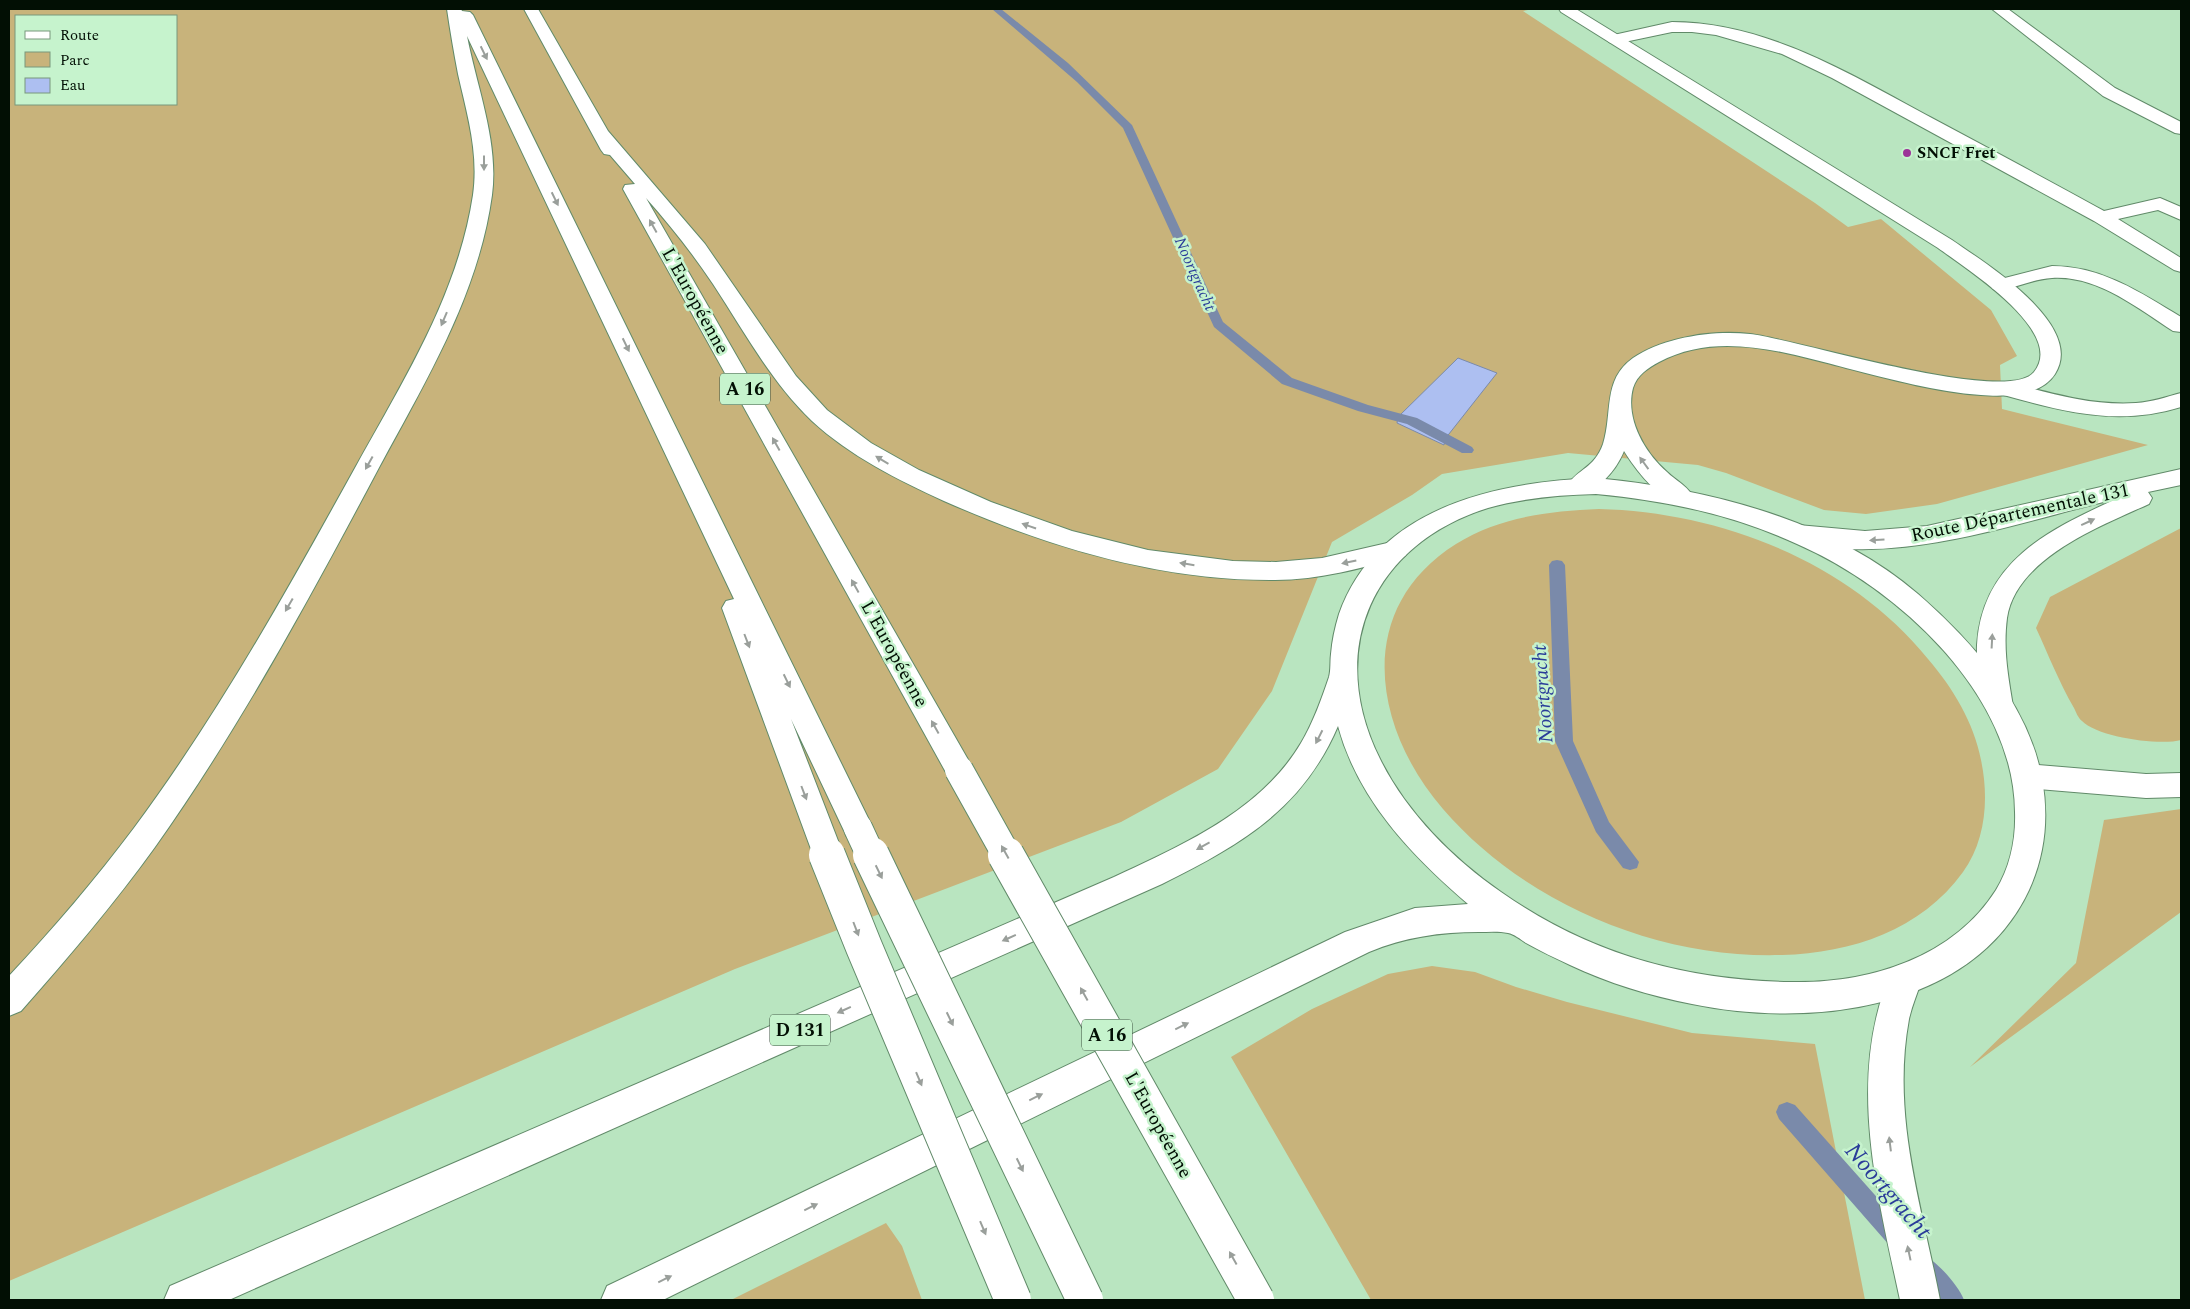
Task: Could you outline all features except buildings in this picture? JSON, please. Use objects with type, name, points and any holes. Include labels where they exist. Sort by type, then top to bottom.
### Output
[{"type":"main road","points":[[9,1000],[54,950],[112,880],[164,810],[213,736],[349,501],[422,366],[443,322],[474,240],[484,177],[482,132],[467,75],[454,9]]},
{"type":"main road","points":[[462,9],[668,432],[1085,1300]]},
{"type":"main road","name":"L'Européenne","points":[[531,9],[1256,1300]]},
{"type":"main road","points":[[1566,9],[1945,244],[2000,285],[2030,311],[2042,324],[2052,349],[2045,374],[2036,382],[2008,389],[1970,389],[1768,342],[1727,340],[1672,349],[1647,359],[1636,367],[1622,383],[1616,432],[1609,458],[1596,474],[1580,486]]},
{"type":"main road","points":[[1999,9],[2109,92],[2181,129]]},
{"type":"main road","points":[[1615,39],[1672,27],[1692,27],[1718,30],[1776,47],[1838,74],[2101,217],[2181,266]]},
{"type":"main road","points":[[602,135],[709,263],[770,354],[809,404],[822,418],[857,444],[915,478],[969,503],[1054,534],[1110,549],[1201,566],[1255,570],[1304,569],[1351,562],[1396,550]]},
{"type":"main road","points":[[2101,217],[2160,204],[2181,214]]},
{"type":"main road","points":[[2000,285],[2054,272],[2079,274],[2107,284],[2181,326]]},
{"type":"main road","points":[[2008,389],[2069,406],[2105,411],[2140,411],[2169,405],[2181,400]]},
{"type":"main road","points":[[1619,403],[1623,423],[1640,458],[1659,481],[1680,495]]},
{"type":"main road","points":[[668,432],[864,947],[1013,1300]]},
{"type":"main road","name":"Route Départementale 131","points":[[1798,534],[1823,538],[1871,541],[1939,534],[2181,477]]},
{"type":"main road","name":"Route Départementale 131","points":[[1999,706],[1991,645],[1993,626],[1998,608],[2003,592],[2011,578],[2023,564],[2054,540],[2181,477]]},
{"type":"main road","points":[[1580,486],[1629,488],[1680,495],[1731,508],[1798,534],[1832,550],[1871,574],[1922,612],[1971,664],[1999,706],[2019,748],[2031,807],[2030,837],[2023,866],[2011,894],[1993,920],[1969,943],[1940,963],[1906,978],[1866,990],[1822,997],[1751,998],[1701,991],[1653,980],[1620,969],[1573,950],[1516,919],[1476,892],[1442,863],[1412,832],[1388,800],[1369,768],[1355,737],[1347,705],[1343,675],[1344,649],[1354,611],[1371,578],[1396,550],[1438,520],[1477,504],[1519,492],[1580,486]]},
{"type":"main road","name":"D 131","points":[[184,1300],[1116,891],[1166,867],[1230,831],[1257,811],[1297,773],[1322,730],[1343,675]]},
{"type":"main road","points":[[2026,776],[2146,786],[2181,785]]},
{"type":"main road","points":[[622,1300],[1356,942],[1389,929],[1437,919],[1464,917],[1516,919]]},
{"type":"main road","points":[[1906,978],[1893,1018],[1887,1068],[1886,1110],[1897,1193],[1920,1300]]},
{"type":"green space","points":[[9,9],[1533,9],[1523,11],[1815,203],[1848,227],[1881,219],[1991,310],[2017,356],[2000,365],[2002,409],[2148,445],[1937,504],[1866,514],[1824,510],[1726,473],[1698,465],[1568,453],[1442,474],[1412,495],[1332,542],[1272,691],[1218,769],[1121,822],[735,969],[9,1281]]},
{"type":"green space","points":[[1599,509],[1645,512],[1691,520],[1736,532],[1780,549],[1822,570],[1861,595],[1896,625],[1928,659],[1954,694],[1968,719],[1981,760],[1985,804],[1981,833],[1971,860],[1946,892],[1927,909],[1906,923],[1883,934],[1859,943],[1834,949],[1782,955],[1735,954],[1688,947],[1642,936],[1597,919],[1554,898],[1513,872],[1476,843],[1443,809],[1419,777],[1401,743],[1389,707],[1385,670],[1388,635],[1401,601],[1423,571],[1456,544],[1489,527],[1543,514]]},
{"type":"green space","points":[[2181,528],[2181,740],[2171,742],[2144,741],[2101,732],[2090,727],[2078,717],[2036,628],[2050,597]]},
{"type":"green space","points":[[2181,809],[2181,912],[1970,1067],[2076,963],[2104,820]]},
{"type":"green space","points":[[1432,966],[1475,972],[1516,987],[1567,1002],[1692,1033],[1815,1044],[1865,1300],[1371,1300],[1231,1057],[1312,1009],[1388,974]]},
{"type":"green space","points":[[886,1223],[902,1246],[922,1300],[731,1300]]},
{"type":"water","points":[[1458,358],[1497,373],[1445,439],[1444,445],[1397,423],[1398,417]]},
{"type":"waterway","name":"Noortgracht","points":[[996,9],[1064,65],[1128,127],[1218,324],[1287,381],[1363,408],[1412,421],[1467,450]]},
{"type":"waterway","name":"Noortgracht","points":[[1557,565],[1564,741],[1602,827],[1630,862]]},
{"type":"waterway","name":"Noortgracht","points":[[1787,1112],[1898,1238]]},
{"type":"waterway","name":"Noortgracht","points":[[1922,1266],[1952,1300]]},
{"type":"place","name":"SNCF Fret","points":[[1907,153]]}]
